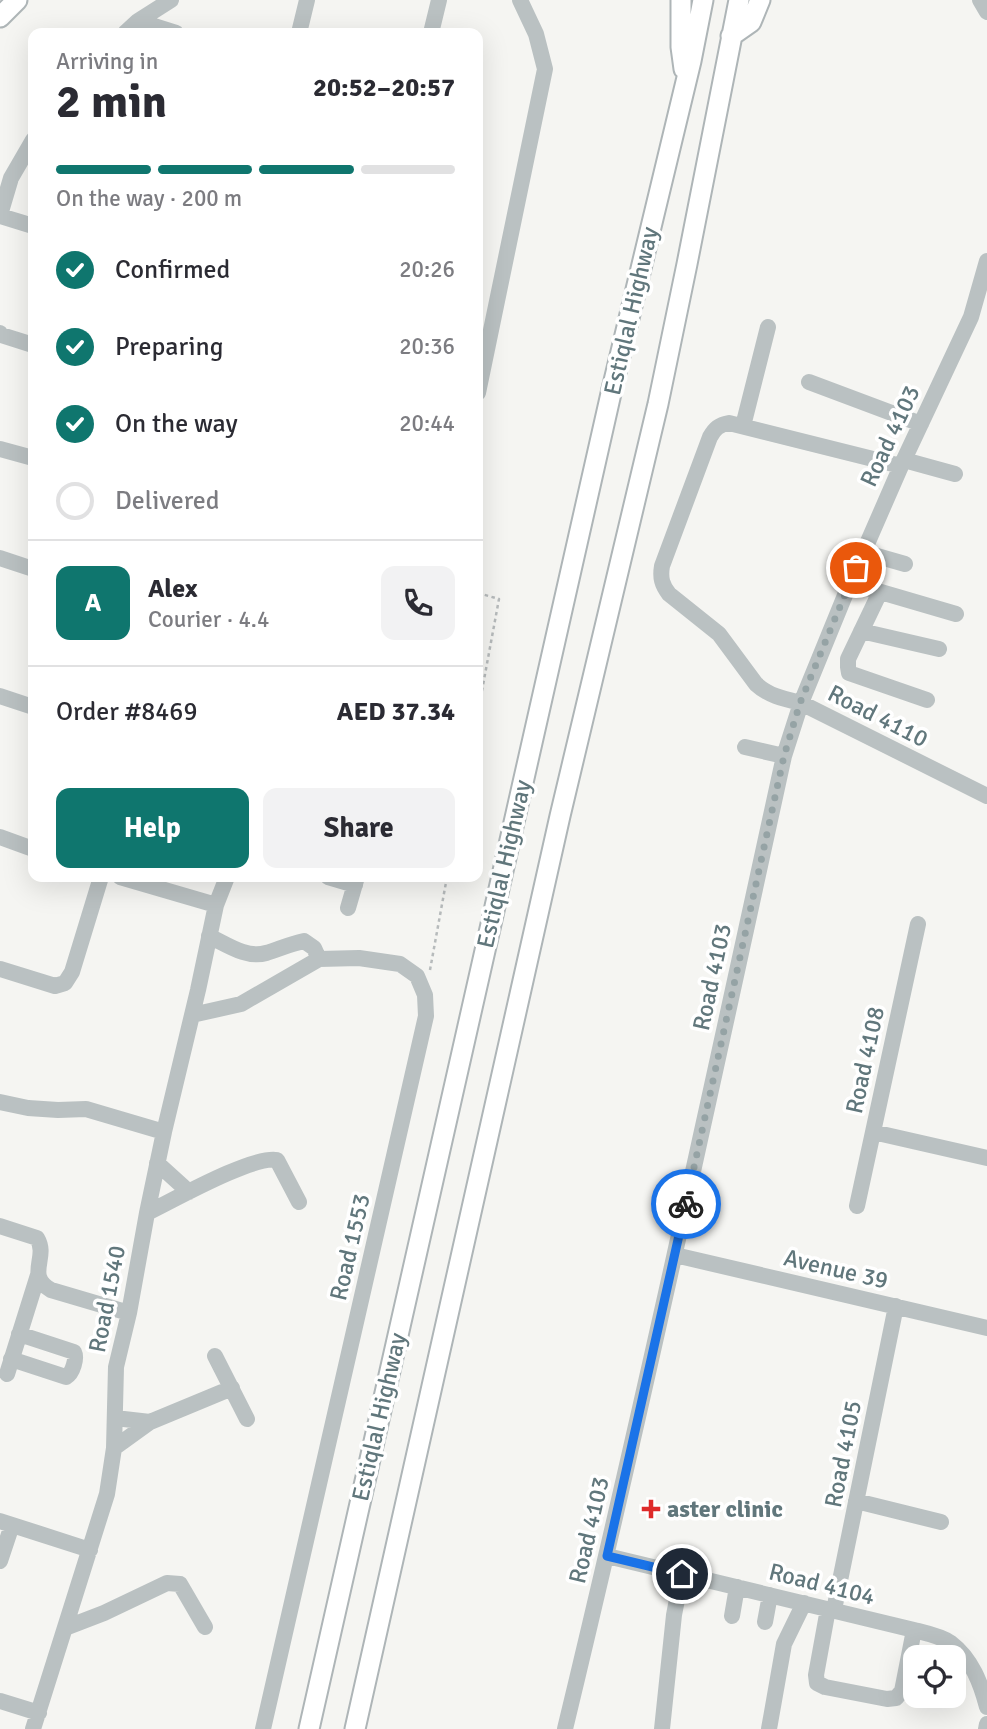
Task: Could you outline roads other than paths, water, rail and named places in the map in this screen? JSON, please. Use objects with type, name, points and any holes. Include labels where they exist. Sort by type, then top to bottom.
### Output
[{"type":"main road","points":[[0,17],[17,0]]},
{"type":"main road","points":[[681,0],[681,47],[686,80]]},
{"type":"main road","name":"Estiqlal Highway","points":[[309,1729],[612,389],[703,0]]},
{"type":"main road","name":"Estiqlal Highway","points":[[355,1729],[560,816],[658,404],[739,0]]},
{"type":"main road","points":[[731,36],[751,22],[760,0]]},
{"type":"street","points":[[130,28],[171,0]]},
{"type":"street","points":[[300,28],[307,0]]},
{"type":"street","points":[[432,28],[439,0]]},
{"type":"street","points":[[483,369],[545,69],[537,34],[520,0]]},
{"type":"street","points":[[980,0],[987,12]]},
{"type":"street","points":[[138,21],[160,28]]},
{"type":"street","points":[[28,149],[11,178],[0,216],[28,224]]},
{"type":"street","name":"Road 4103","points":[[565,1729],[676,1255],[784,756],[800,703],[863,552],[971,317],[987,261]]},
{"type":"street","points":[[971,317],[987,321]]},
{"type":"street","points":[[768,327],[743,426],[955,474]]},
{"type":"street","points":[[0,333],[28,343]]},
{"type":"street","points":[[809,382],[921,424]]},
{"type":"street","name":"Road 4110","points":[[743,426],[729,423],[721,425],[710,437],[662,566],[660,576],[663,586],[669,594],[719,634],[763,691],[800,703],[987,796]]},
{"type":"street","points":[[0,449],[28,457]]},
{"type":"street","points":[[863,552],[905,564]]},
{"type":"street","points":[[0,558],[28,567]]},
{"type":"street","points":[[850,583],[956,614]]},
{"type":"street","points":[[880,592],[848,659],[849,673],[928,700]]},
{"type":"street","points":[[861,631],[939,649]]},
{"type":"street","points":[[0,696],[28,705]]},
{"type":"street","points":[[745,747],[784,756]]},
{"type":"street","points":[[0,838],[28,847]]},
{"type":"street","points":[[0,969],[55,986],[65,983],[72,972],[99,882]]},
{"type":"street","points":[[137,882],[216,905]]},
{"type":"street","name":"Road 1540","points":[[33,1729],[107,1494],[114,1448],[116,1367],[164,1132],[216,905],[225,882]]},
{"type":"street","points":[[348,908],[356,882]]},
{"type":"street","name":"Road 4108","points":[[857,1206],[918,924]]},
{"type":"street","points":[[209,936],[252,955],[264,954],[304,941],[314,948],[319,959]]},
{"type":"street","name":"Road 1553","points":[[191,1015],[241,1004],[319,959],[359,958],[400,964],[417,976],[425,995],[426,1016],[263,1729]]},
{"type":"street","points":[[198,985],[228,1006]]},
{"type":"street","points":[[0,1102],[28,1108],[86,1109],[164,1132]]},
{"type":"street","points":[[873,1132],[987,1158]]},
{"type":"street","points":[[147,1213],[222,1175],[272,1159],[277,1160],[299,1202]]},
{"type":"street","points":[[158,1163],[189,1192]]},
{"type":"street","points":[[0,1226],[37,1238],[41,1245],[38,1275],[19,1334],[9,1366],[66,1377],[71,1373],[74,1352],[19,1334]]},
{"type":"street","name":"Avenue 39","points":[[676,1255],[987,1328]]},
{"type":"street","points":[[38,1275],[40,1282],[51,1290],[129,1313]]},
{"type":"street","name":"Road 4105","points":[[896,1306],[856,1501],[816,1675],[817,1683],[825,1687],[887,1699],[896,1698],[902,1691],[914,1630]]},
{"type":"street","points":[[215,1356],[247,1419]]},
{"type":"street","points":[[114,1448],[150,1422],[232,1388]]},
{"type":"street","points":[[115,1418],[150,1422]]},
{"type":"street","points":[[856,1501],[942,1522]]},
{"type":"street","points":[[0,1561],[6,1523],[90,1550]]},
{"type":"street","name":"Road 4104","points":[[607,1556],[914,1630],[950,1642],[965,1657],[981,1685],[987,1707]]},
{"type":"street","points":[[662,1729],[674,1615],[682,1574]]},
{"type":"street","points":[[65,1628],[167,1583],[180,1584],[205,1627]]},
{"type":"street","points":[[732,1616],[737,1587]]},
{"type":"street","points":[[765,1622],[770,1595]]},
{"type":"street","points":[[75,1598],[104,1613]]},
{"type":"street","points":[[769,1729],[784,1643],[804,1603]]},
{"type":"street","points":[[0,1700],[39,1713]]},
{"type":"street","points":[[986,1729],[987,1724]]},
{"type":"place","name":"aster clinic","points":[[651,1509]]}]
